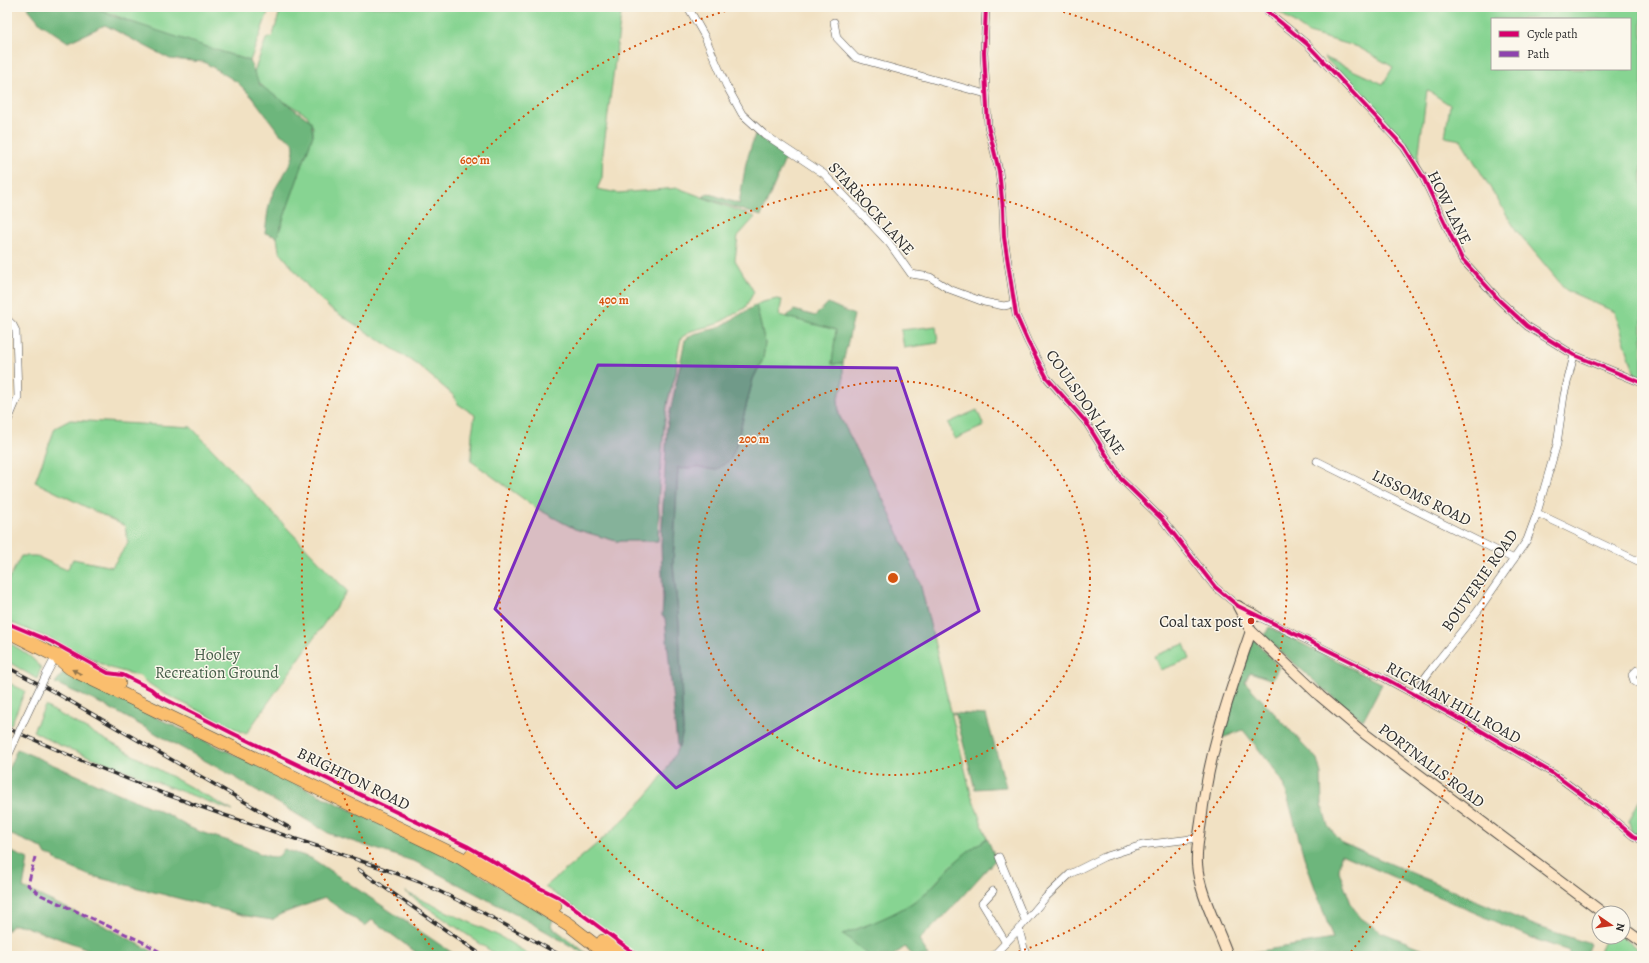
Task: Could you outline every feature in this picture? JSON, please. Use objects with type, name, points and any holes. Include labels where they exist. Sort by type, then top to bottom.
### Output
[{"type":"highway","name":"BRIGHTON ROAD","points":[[7,631],[56,656],[70,668],[79,673],[461,858],[568,924],[609,956]]},
{"type":"highway","name":"BRIGHTON ROAD","points":[[56,656],[74,659],[127,687],[464,851],[537,894],[572,917],[622,956]]},
{"type":"street","name":"STARROCK LANE","points":[[688,7],[705,37],[726,85],[742,114],[764,134],[824,174],[889,243],[911,274],[930,277],[949,289],[984,302],[1004,306],[1013,304]]},
{"type":"street","name":"COULSDON LANE","points":[[986,7],[984,53],[989,134],[999,171],[1004,236],[1013,304],[1016,314],[1042,369],[1053,386],[1086,422],[1121,479],[1162,519],[1215,587],[1238,606],[1257,616]]},
{"type":"street","name":"HOW LANE","points":[[1262,7],[1308,44],[1404,146],[1423,177],[1462,259],[1500,301],[1527,326],[1574,355],[1642,383]]},
{"type":"street","points":[[834,22],[837,38],[856,58],[986,94]]},
{"type":"street","points":[[7,319],[13,325],[16,332],[18,385],[18,397],[7,423]]},
{"type":"street","name":"BOUVERIE ROAD","points":[[1413,694],[1477,612],[1527,540],[1557,444],[1564,395],[1574,355]]},
{"type":"street","name":"LISSOMS ROAD","points":[[1317,461],[1514,559]]},
{"type":"street","points":[[1537,512],[1642,563]]},
{"type":"street","name":"COULSDON LANE","points":[[1238,606],[1251,631]]},
{"type":"street","name":"RICKMAN HILL ROAD","points":[[1257,616],[1413,694],[1554,774],[1596,805],[1626,830],[1642,840]]},
{"type":"street","points":[[1228,956],[1206,900],[1197,864],[1208,769],[1224,708],[1251,631]]},
{"type":"street","name":"PORTNALLS ROAD","points":[[1251,631],[1320,696],[1365,734],[1592,905]]},
{"type":"street","points":[[8,757],[56,656]]},
{"type":"street","points":[[1642,669],[1634,672],[1632,678],[1637,683],[1642,681]]},
{"type":"street","points":[[993,956],[1019,929],[1046,896],[1070,874],[1104,857],[1142,845],[1199,838]]},
{"type":"street","points":[[999,857],[1025,920]]},
{"type":"street","points":[[993,891],[982,903],[1006,943]]},
{"type":"street","points":[[1019,929],[1026,956]]},
{"type":"street","points":[[1631,934],[1642,942]]},
{"type":"highlighted area","points":[[598,365],[897,368],[979,611],[676,788],[495,609]]},
{"type":"green space","points":[[27,7],[95,7],[113,16],[250,61],[260,85],[311,121],[313,135],[277,237],[265,233],[268,211],[274,192],[293,157],[293,142],[280,134],[253,98],[237,82],[204,62],[170,59],[105,25],[68,42],[41,24]]},
{"type":"green space","points":[[95,7],[270,7],[250,61],[141,26]]},
{"type":"green space","points":[[281,7],[622,7],[603,153],[602,178],[597,189],[618,193],[678,188],[755,217],[738,236],[735,260],[754,292],[745,308],[717,324],[691,331],[681,338],[676,373],[668,400],[664,426],[658,501],[658,541],[616,541],[575,529],[536,508],[471,461],[472,433],[475,415],[458,404],[453,395],[418,365],[328,307],[309,288],[279,251],[277,237],[313,135],[313,127],[307,115],[268,92],[255,78],[254,72],[266,39],[272,37]]},
{"type":"green space","points":[[1272,7],[1642,7],[1642,383],[1635,375],[1615,312],[1566,290],[1516,230],[1461,140],[1445,137],[1450,105],[1427,90],[1417,167],[1384,118],[1324,57],[1383,84],[1393,67],[1358,47],[1308,33]]},
{"type":"green space","points":[[755,134],[787,155],[761,216],[703,197],[708,193],[739,204],[746,163]]},
{"type":"green space","points":[[777,299],[782,300],[779,315],[836,330],[832,364],[843,363],[843,386],[838,397],[839,415],[886,505],[920,583],[971,794],[987,838],[967,852],[928,891],[909,905],[888,916],[844,934],[870,956],[639,956],[545,887],[584,855],[626,817],[663,775],[675,753],[683,731],[679,623],[673,564],[678,467],[681,469],[697,467],[713,470],[730,460],[736,446],[753,379],[763,359],[765,343],[756,305],[762,302]]},
{"type":"green space","points":[[828,303],[854,315],[843,363],[832,364],[836,330],[786,317],[794,310],[815,316]]},
{"type":"green space","points":[[756,305],[765,343],[763,359],[753,379],[736,446],[730,460],[716,470],[697,467],[681,469],[678,467],[673,564],[679,623],[683,731],[679,747],[677,745],[665,618],[662,616],[663,600],[661,545],[667,427],[685,340],[693,334],[718,328]]},
{"type":"green space","points":[[936,326],[938,343],[904,348],[901,330]]},
{"type":"green space","points":[[977,410],[984,426],[955,439],[948,423]]},
{"type":"green space","name":"Hooley Recreation Ground","points":[[70,420],[191,427],[347,591],[246,734],[163,693],[140,676],[110,668],[55,641],[7,621],[7,583],[21,556],[36,556],[67,570],[73,559],[112,567],[128,543],[125,526],[35,482],[55,428]]},
{"type":"green space","points":[[1269,627],[1382,684],[1363,720],[1343,706],[1264,637]]},
{"type":"green space","points":[[1253,638],[1279,667],[1272,680],[1250,672],[1245,682],[1317,759],[1321,774],[1322,805],[1328,826],[1342,843],[1536,926],[1590,944],[1585,956],[1569,956],[1569,951],[1537,940],[1341,854],[1339,871],[1352,906],[1361,918],[1381,932],[1441,956],[1256,956],[1254,952],[1333,939],[1304,857],[1284,784],[1272,766],[1243,730],[1222,738],[1228,708]]},
{"type":"green space","points":[[7,642],[26,653],[38,664],[41,668],[37,679],[7,661]]},
{"type":"green space","points":[[1184,644],[1190,659],[1160,670],[1154,656]]},
{"type":"green space","points":[[63,673],[458,861],[553,919],[551,926],[590,956],[528,921],[416,862],[330,834],[231,775],[106,706],[55,683]]},
{"type":"green space","points":[[7,682],[25,691],[11,725],[7,723]]},
{"type":"green space","points":[[45,706],[233,811],[59,745],[33,731]]},
{"type":"green space","points":[[952,713],[986,715],[1006,787],[975,789],[956,715]]},
{"type":"green space","points":[[17,749],[171,816],[195,830],[240,845],[266,856],[278,856],[284,849],[311,858],[457,956],[421,956],[372,920],[365,926],[325,898],[281,914],[272,920],[247,916],[88,875],[58,862],[53,857],[46,855],[42,848],[7,833],[7,772]]},
{"type":"green space","points":[[1642,795],[1642,835],[1637,833],[1632,836],[1629,821]]},
{"type":"green space","points":[[987,838],[996,859],[949,911],[919,940],[929,956],[913,956],[905,947],[892,956],[870,956],[843,934],[899,911],[909,905],[928,891],[963,855]]},
{"type":"green space","points":[[7,850],[28,859],[23,888],[105,926],[161,956],[103,956],[80,946],[21,925],[12,925],[7,931]]},
{"type":"green space","points":[[405,892],[499,936],[532,956],[498,956]]},
{"type":"green space","points":[[1631,944],[1642,953],[1642,956],[1597,956],[1602,945],[1631,945]]},
{"type":"railway","points":[[7,667],[56,693],[290,828]]},
{"type":"railway","points":[[7,728],[85,762],[165,794],[420,882],[480,911],[562,956]]},
{"type":"railway","points":[[358,869],[483,956]]},
{"type":"marked path","points":[[35,857],[28,885],[41,895],[143,942],[167,956]]},
{"type":"cycle path","points":[[986,7],[984,53],[988,126],[999,171],[1004,237],[1016,315],[1047,378],[1086,422],[1121,479],[1162,519],[1215,587],[1238,606],[1384,678],[1471,725],[1554,774],[1596,805],[1633,836],[1642,840]]},
{"type":"cycle path","points":[[1262,7],[1307,44],[1404,147],[1423,177],[1462,259],[1500,301],[1527,326],[1574,355],[1642,383]]},
{"type":"cycle path","points":[[7,623],[52,642],[108,673],[123,675],[151,689],[159,696],[232,733],[467,846],[560,898],[638,956]]},
{"type":"place","name":"Coal tax post","points":[[1251,621]]}]
